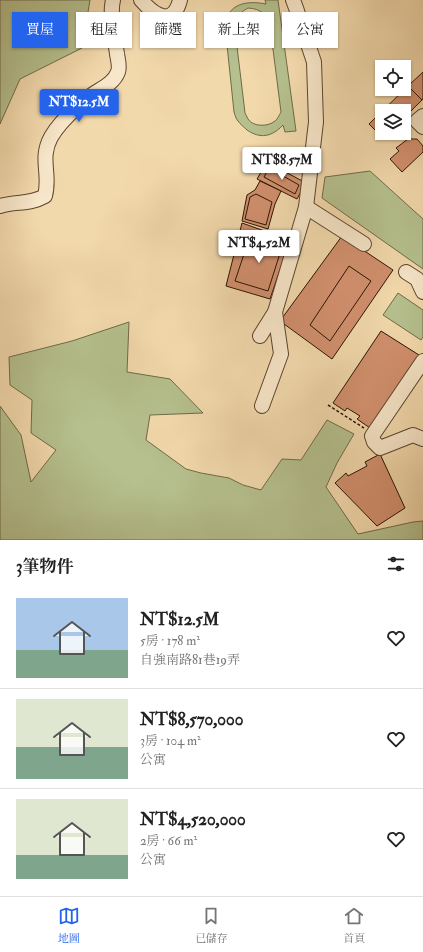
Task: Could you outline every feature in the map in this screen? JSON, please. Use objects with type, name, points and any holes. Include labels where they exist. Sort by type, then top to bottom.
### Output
[{"type":"street","points":[[0,206],[6,204],[32,202],[45,196],[47,189],[45,153],[51,136],[60,124],[89,97],[107,86],[115,78],[119,70],[111,8],[113,0]]},
{"type":"street","points":[[141,0],[147,8],[158,15],[165,17],[173,14],[180,0]]},
{"type":"street","points":[[260,336],[275,312],[306,207],[316,122],[314,62],[293,0]]},
{"type":"street","points":[[423,116],[417,121],[423,127]]},
{"type":"street","points":[[306,207],[364,244]]},
{"type":"street","points":[[406,272],[417,279],[423,292]]},
{"type":"street","points":[[262,406],[281,354],[275,312]]},
{"type":"street","points":[[423,361],[372,436],[374,442],[380,448],[413,435],[423,439]]},
{"type":"path","points":[[328,405],[374,434]]},
{"type":"green space","points":[[0,0],[90,0],[88,12],[76,12],[76,48],[82,48],[20,79],[0,124]]},
{"type":"green space","points":[[265,0],[278,0],[282,29],[282,48],[285,48],[296,131],[285,132],[283,125],[275,132],[261,136],[247,130],[235,116],[227,48],[237,48],[245,113],[250,122],[257,125],[269,124],[278,118],[281,112],[273,48],[274,12],[261,12],[248,8],[242,12],[230,12],[239,5],[245,3],[266,4]]},
{"type":"green space","points":[[370,171],[423,219],[423,269],[322,198],[325,177]]},
{"type":"green space","points":[[398,293],[423,310],[423,337],[421,340],[383,315]]},
{"type":"green space","points":[[129,322],[127,372],[170,379],[203,413],[150,415],[146,440],[186,469],[229,478],[243,485],[261,490],[282,459],[301,460],[327,420],[354,434],[337,463],[326,487],[358,534],[423,521],[423,540],[0,540],[0,406],[21,435],[31,482],[56,450],[31,433],[32,400],[10,385],[9,357],[72,341]]},
{"type":"building","points":[[423,72],[422,100],[411,89],[411,83]]},
{"type":"building","points":[[411,89],[422,100],[411,111],[411,104],[389,104],[398,96],[411,96]]},
{"type":"building","points":[[375,118],[375,130],[369,124]]},
{"type":"building","points":[[417,139],[423,146],[423,152],[402,172],[390,159],[399,151],[396,148],[407,140]]},
{"type":"building","points":[[267,162],[306,183],[297,199],[257,179]]},
{"type":"building","points":[[269,168],[299,185],[295,194],[264,177]]},
{"type":"building","points":[[260,181],[281,191],[275,204],[268,229],[242,221],[247,195],[255,190]]},
{"type":"building","points":[[256,194],[272,202],[266,225],[245,219],[250,197]]},
{"type":"building","points":[[242,223],[290,240],[270,299],[226,286]]},
{"type":"building","points":[[250,236],[282,247],[268,291],[235,281]]},
{"type":"building","points":[[342,236],[393,270],[332,359],[280,321]]},
{"type":"building","points":[[349,266],[371,281],[330,341],[310,325]]},
{"type":"building","points":[[381,331],[419,355],[370,428],[357,419],[360,416],[347,408],[345,411],[333,403]]},
{"type":"building","points":[[380,454],[405,508],[377,526],[335,483],[346,473],[348,476],[367,466],[365,462]]}]
